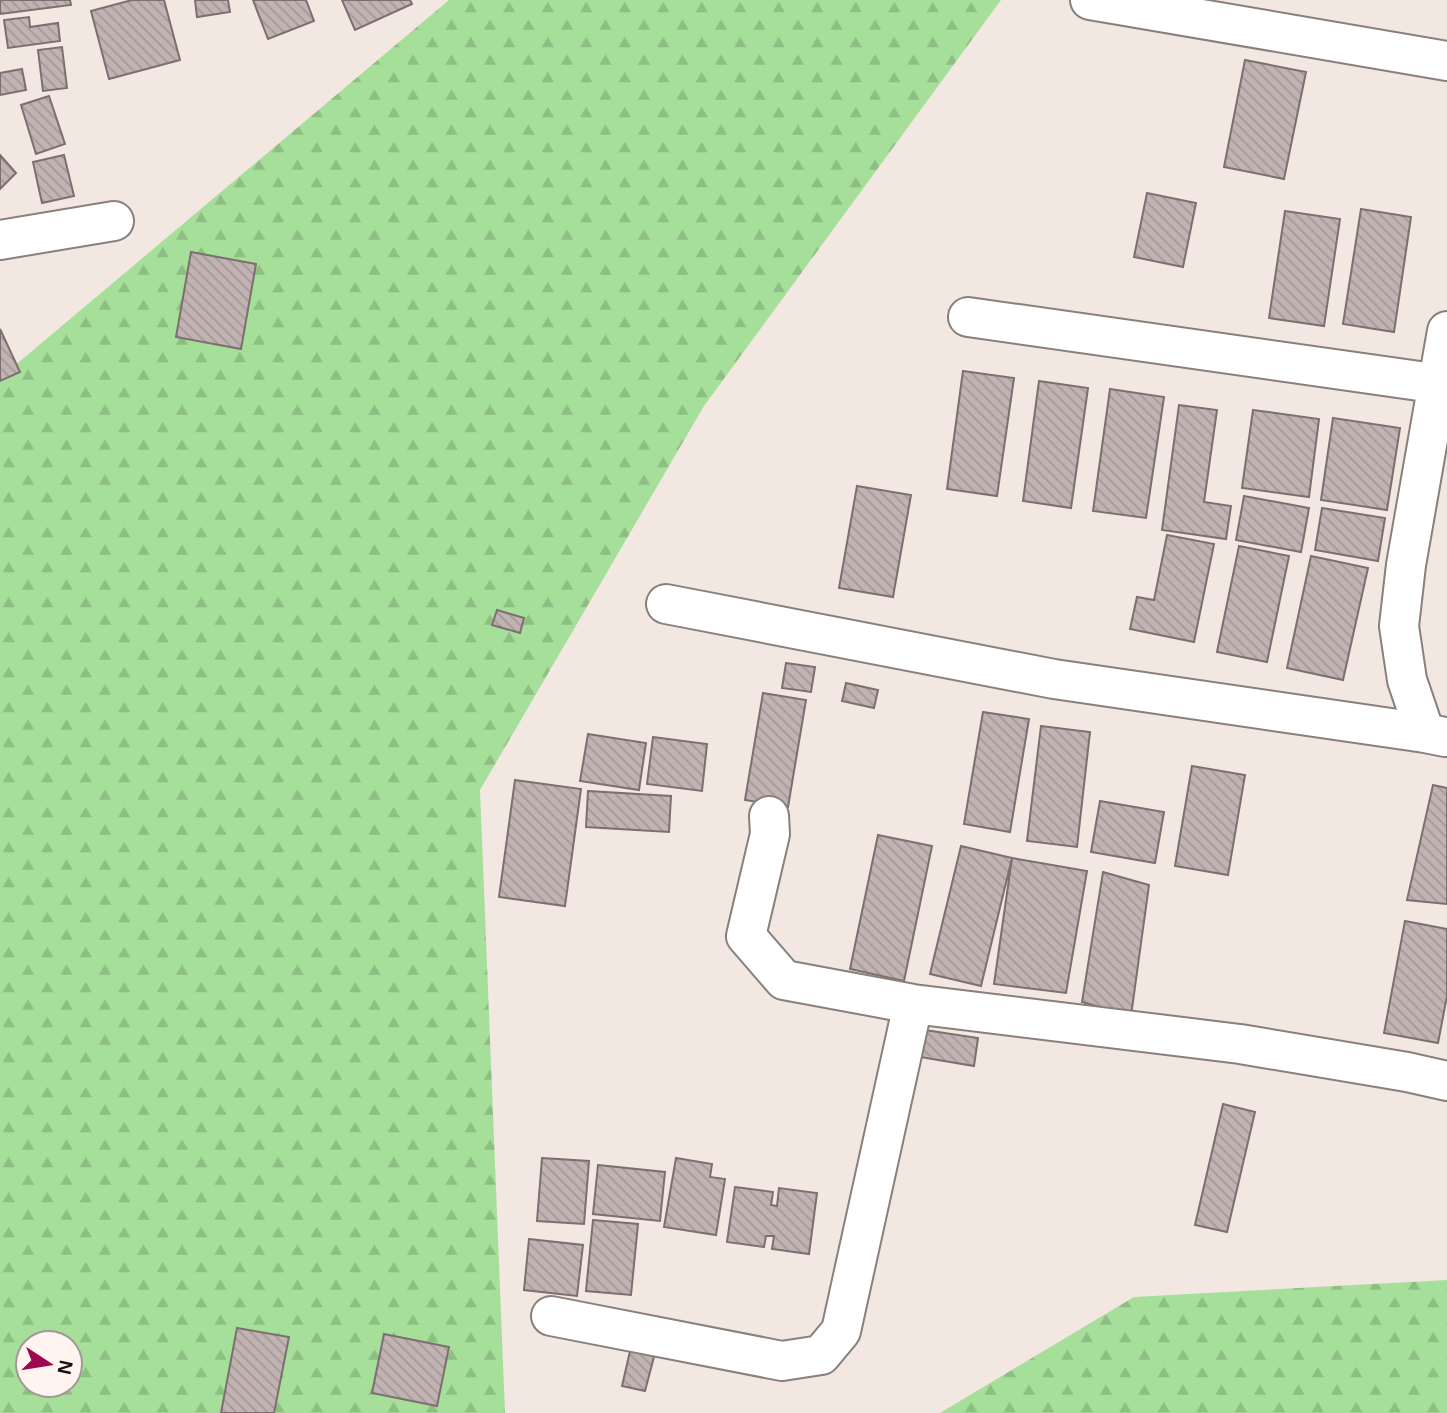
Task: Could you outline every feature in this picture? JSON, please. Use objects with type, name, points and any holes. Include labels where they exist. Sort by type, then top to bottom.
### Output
[{"type":"street","points":[[1090,0],[1447,61]]},
{"type":"street","points":[[0,240],[114,221]]},
{"type":"street","points":[[968,317],[1443,384]]},
{"type":"street","points":[[1436,735],[1408,680],[1399,626],[1406,565],[1443,384],[1447,331]]},
{"type":"street","points":[[666,604],[1054,679],[1436,735]]},
{"type":"street","points":[[769,816],[770,834],[746,936],[784,981],[913,1004],[1240,1044],[1447,1081]]},
{"type":"street","points":[[551,1316],[782,1361],[821,1354],[841,1331],[913,1004]]},
{"type":"green space","points":[[449,0],[1001,0],[704,406],[480,790],[505,1413],[0,1413],[0,378]]},
{"type":"green space","points":[[1447,1280],[1447,1413],[940,1413],[1134,1297]]},
{"type":"building","points":[[0,0],[70,0],[71,5],[0,14]]},
{"type":"building","points":[[132,0],[164,0],[180,60],[109,79],[91,11]]},
{"type":"building","points":[[195,0],[228,0],[230,12],[197,17]]},
{"type":"building","points":[[253,0],[306,0],[314,21],[268,39]]},
{"type":"building","points":[[342,0],[410,0],[412,4],[355,30]]},
{"type":"building","points":[[29,17],[30,27],[58,23],[60,41],[8,48],[4,20]]},
{"type":"building","points":[[62,47],[67,88],[43,91],[38,50]]},
{"type":"building","points":[[1245,60],[1306,72],[1284,179],[1224,167]]},
{"type":"building","points":[[22,69],[26,90],[0,95],[0,73]]},
{"type":"building","points":[[49,96],[65,144],[36,154],[21,105]]},
{"type":"building","points":[[0,155],[16,173],[0,189]]},
{"type":"building","points":[[64,155],[74,196],[42,203],[33,162]]},
{"type":"building","points":[[1147,193],[1196,203],[1183,267],[1134,257]]},
{"type":"building","points":[[1361,209],[1411,217],[1394,332],[1343,324]]},
{"type":"building","points":[[1285,211],[1340,219],[1324,326],[1269,318]]},
{"type":"building","points":[[191,252],[256,264],[241,349],[176,337]]},
{"type":"building","points":[[0,329],[20,372],[0,381]]},
{"type":"building","points":[[963,371],[1014,378],[997,496],[947,489]]},
{"type":"building","points":[[1039,381],[1088,388],[1071,508],[1023,501]]},
{"type":"building","points":[[1110,389],[1164,397],[1146,518],[1093,511]]},
{"type":"building","points":[[1179,405],[1217,410],[1204,502],[1231,506],[1226,539],[1162,530]]},
{"type":"building","points":[[1253,410],[1319,419],[1309,497],[1242,488]]},
{"type":"building","points":[[1333,418],[1400,428],[1387,510],[1321,500]]},
{"type":"building","points":[[857,486],[911,495],[893,597],[839,588]]},
{"type":"building","points":[[1244,496],[1309,508],[1301,552],[1236,540]]},
{"type":"building","points":[[1322,508],[1385,518],[1378,561],[1315,550]]},
{"type":"building","points":[[1167,535],[1214,544],[1194,642],[1130,629],[1137,597],[1154,600]]},
{"type":"building","points":[[1239,546],[1289,556],[1267,662],[1217,652]]},
{"type":"building","points":[[1311,556],[1368,568],[1343,680],[1287,668]]},
{"type":"building","points":[[497,610],[524,618],[520,633],[492,625]]},
{"type":"building","points":[[786,663],[815,667],[811,692],[782,688]]},
{"type":"building","points":[[846,683],[878,690],[874,708],[842,701]]},
{"type":"building","points":[[763,693],[806,700],[788,807],[745,800]]},
{"type":"building","points":[[983,712],[1029,719],[1010,832],[964,824]]},
{"type":"building","points":[[1041,726],[1090,732],[1077,847],[1027,841]]},
{"type":"building","points":[[588,734],[646,743],[639,790],[580,781]]},
{"type":"building","points":[[653,737],[707,744],[702,791],[647,784]]},
{"type":"building","points":[[1192,766],[1245,775],[1228,875],[1175,866]]},
{"type":"building","points":[[515,780],[581,789],[565,906],[499,897]]},
{"type":"building","points":[[1433,785],[1447,788],[1447,904],[1407,900]]},
{"type":"building","points":[[588,791],[671,796],[669,832],[586,827]]},
{"type":"building","points":[[1100,801],[1164,812],[1155,863],[1091,852]]},
{"type":"building","points":[[878,835],[932,846],[904,981],[850,969]]},
{"type":"building","points":[[961,846],[1012,858],[981,986],[930,974]]},
{"type":"building","points":[[1012,858],[1087,871],[1066,993],[994,984]]},
{"type":"building","points":[[1103,872],[1149,885],[1131,1016],[1082,1002]]},
{"type":"building","points":[[1405,921],[1447,929],[1447,996],[1438,1043],[1384,1033]]},
{"type":"building","points":[[925,1030],[978,1038],[974,1066],[920,1057]]},
{"type":"building","points":[[1223,1104],[1255,1112],[1227,1232],[1195,1225]]},
{"type":"building","points":[[542,1158],[589,1161],[584,1224],[537,1221]]},
{"type":"building","points":[[676,1158],[712,1164],[710,1177],[725,1179],[716,1235],[664,1227]]},
{"type":"building","points":[[598,1165],[665,1172],[660,1221],[593,1214]]},
{"type":"building","points":[[735,1187],[773,1192],[771,1205],[777,1206],[779,1188],[817,1193],[809,1254],[772,1249],[774,1236],[766,1236],[764,1247],[727,1242]]},
{"type":"building","points":[[593,1220],[638,1224],[631,1295],[586,1291]]},
{"type":"building","points":[[529,1239],[583,1245],[577,1296],[524,1290]]},
{"type":"building","points":[[237,1328],[289,1337],[274,1413],[221,1413]]},
{"type":"building","points":[[384,1334],[449,1347],[437,1406],[372,1393]]},
{"type":"building","points":[[631,1347],[655,1353],[645,1391],[622,1386]]}]
